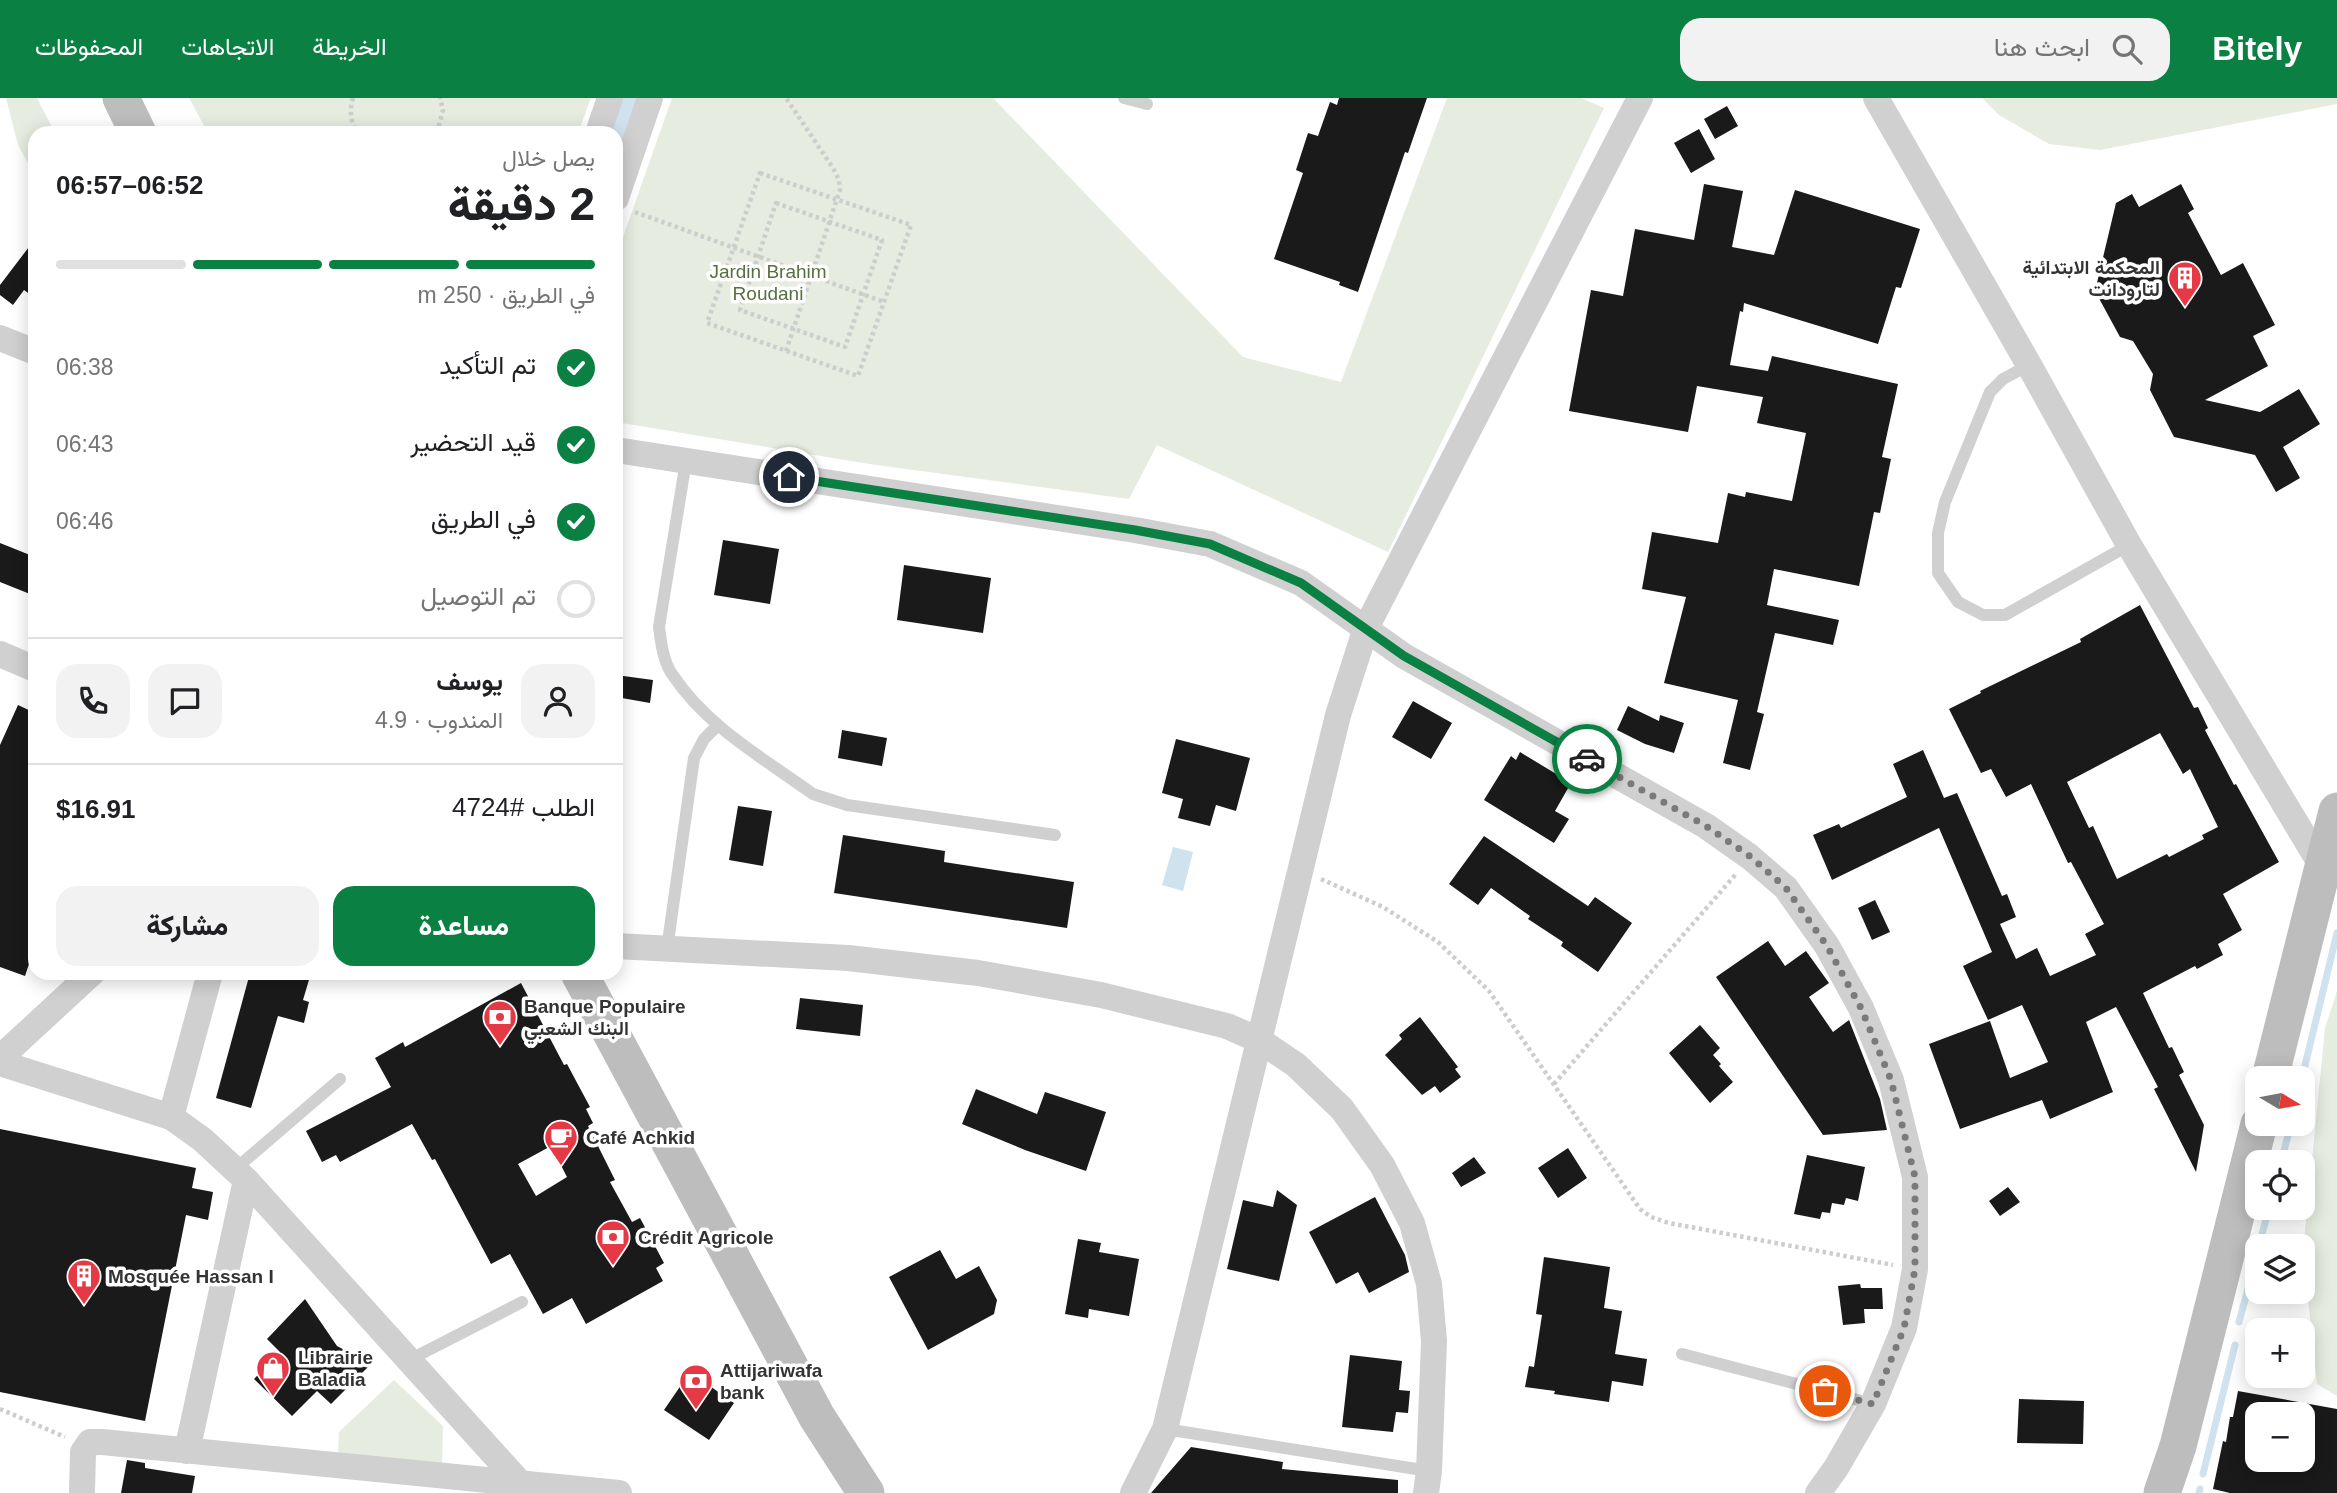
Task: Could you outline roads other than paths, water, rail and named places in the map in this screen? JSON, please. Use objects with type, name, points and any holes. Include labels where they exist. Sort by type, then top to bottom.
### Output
[{"type":"street","points":[[600,126],[610,98]]},
{"type":"street","points":[[624,205],[650,98]]},
{"type":"street","points":[[1133,1493],[1165,1429],[1338,715],[1366,628],[1640,98]]},
{"type":"street","points":[[1876,98],[2129,545],[2323,868]]},
{"type":"street","points":[[0,338],[28,349]]},
{"type":"street","points":[[623,451],[1135,530],[1210,544],[1301,583],[1404,656],[1706,826],[1751,857],[1786,888],[1827,946],[1861,1008],[1891,1080],[1915,1177],[1915,1269],[1904,1328],[1873,1404],[1836,1468],[1818,1493]]},
{"type":"street","points":[[0,654],[28,666]]},
{"type":"street","points":[[2273,1066],[2337,811]]},
{"type":"street","points":[[623,947],[848,958],[978,973],[1114,998],[1227,1027],[1259,1040],[1296,1065],[1342,1109],[1382,1166],[1412,1223],[1429,1284],[1434,1341],[1427,1482]]},
{"type":"street","points":[[85,980],[0,1060],[171,1117],[203,1140],[240,1175],[522,1488]]},
{"type":"street","points":[[171,1117],[208,980]]},
{"type":"street","points":[[583,980],[817,1417],[866,1493]]},
{"type":"street","points":[[2162,1493],[2178,1446],[2256,1136]]},
{"type":"street","points":[[187,1451],[240,1175]]},
{"type":"street","points":[[82,1493],[83,1452],[90,1442],[522,1488],[619,1493]]},
{"type":"lane","points":[[1124,98],[1147,104]]},
{"type":"lane","points":[[2029,365],[2003,379],[1990,391],[1945,502],[1938,533],[1938,573],[1958,602],[1983,615],[2005,615],[2129,545]]},
{"type":"lane","points":[[686,461],[659,627],[663,651],[671,673],[717,726],[813,794],[830,800],[847,805],[1055,835]]},
{"type":"lane","points":[[667,950],[694,758],[704,739],[717,726]]},
{"type":"lane","points":[[240,1175],[340,1079]]},
{"type":"lane","points":[[409,1360],[522,1302]]},
{"type":"lane","points":[[1682,1354],[1873,1404]]},
{"type":"lane","points":[[1165,1429],[1427,1482]]},
{"type":"water","points":[[620,98],[641,98],[623,148],[623,126],[610,126]]},
{"type":"water","points":[[1173,847],[1193,852],[1183,891],[1162,885]]},
{"type":"waterway","points":[[2305,1066],[2337,933]]},
{"type":"waterway","points":[[2284,1150],[2288,1136]]},
{"type":"waterway","points":[[2262,1234],[2266,1220]]},
{"type":"waterway","points":[[2239,1322],[2245,1300]]},
{"type":"waterway","points":[[2203,1474],[2235,1345]]},
{"type":"waterway","points":[[2199,1493],[2200,1489]]},
{"type":"place","name":"المحكمة الابتدائية لتارودانت","points":[[2185,308]]},
{"type":"place","name":"Banque Populaire البنك الشعبي","points":[[500,1047]]},
{"type":"place","name":"Café Achkid","points":[[561,1167]]},
{"type":"place","name":"Crédit Agricole","points":[[613,1267]]},
{"type":"place","name":"Mosquée Hassan I","points":[[84,1306]]},
{"type":"place","name":"Librairie Baladia","points":[[273,1398]]},
{"type":"place","name":"Attijariwafa bank","points":[[696,1411]]},
{"type":"park label","name":"Jardin Brahim Roudani","points":[[768,282]]}]
